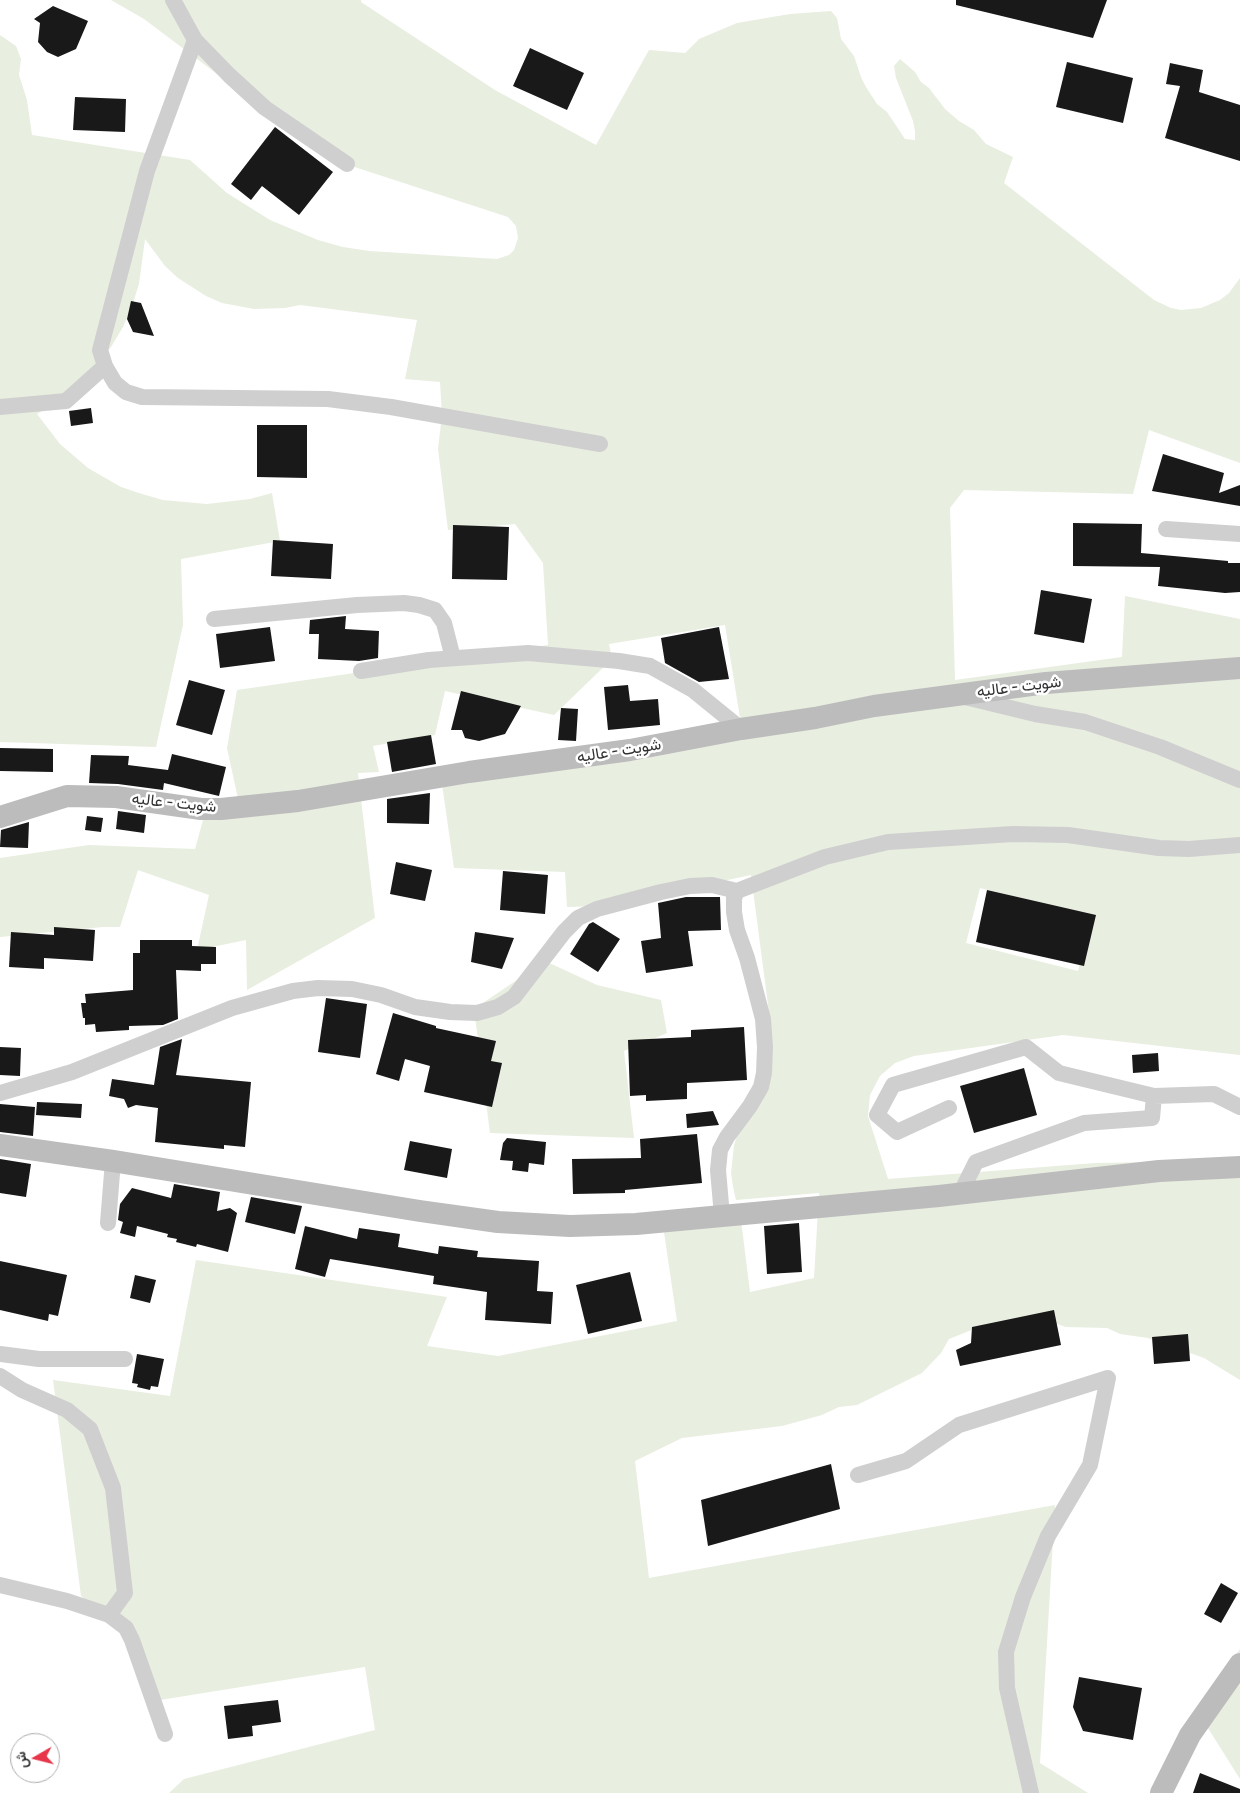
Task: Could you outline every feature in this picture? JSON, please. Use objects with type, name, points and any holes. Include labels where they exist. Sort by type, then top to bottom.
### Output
[{"type":"main road","name":"شويت - عاليه","points":[[0,818],[67,796],[116,797],[201,809],[221,809],[298,801],[469,772],[630,750],[741,728],[815,718],[874,706],[1046,683],[1240,668]]},
{"type":"main road","points":[[0,1144],[113,1160],[420,1211],[498,1222],[570,1226],[636,1224],[960,1194],[1159,1172],[1240,1167]]},
{"type":"main road","points":[[1161,1793],[1190,1735],[1240,1664]]},
{"type":"street","points":[[173,0],[195,40],[265,108],[347,164]]},
{"type":"street","points":[[195,40],[147,171],[100,350],[105,366],[115,383],[126,392],[142,397],[328,399],[391,407],[600,444]]},
{"type":"street","points":[[0,407],[66,401],[105,366]]},
{"type":"street","points":[[1166,530],[1240,534]]},
{"type":"street","points":[[214,619],[357,605],[411,604],[435,610],[444,623],[453,658]]},
{"type":"street","points":[[361,671],[429,660],[528,653],[650,666],[693,690],[741,728]]},
{"type":"street","points":[[957,695],[998,706],[1093,725],[1160,747],[1240,780]]},
{"type":"street","points":[[0,1093],[72,1072],[232,1008],[293,991],[318,988],[352,989],[381,994],[414,1007],[450,1012],[477,1013],[498,1008],[514,996],[564,932],[578,918],[597,909],[690,886],[712,885],[737,891],[825,857],[888,842],[1013,834],[1068,835],[1159,848],[1190,849],[1240,845]]},
{"type":"street","points":[[722,1216],[718,1170],[720,1150],[761,1087],[764,1073],[763,1019],[747,958],[737,930],[734,898],[737,891]]},
{"type":"street","points":[[949,1108],[897,1132],[877,1115],[893,1085],[1026,1047],[1059,1073],[1154,1096],[1214,1094],[1240,1107]]},
{"type":"street","points":[[960,1194],[976,1162],[1084,1123],[1152,1118],[1154,1096]]},
{"type":"street","points":[[108,1222],[113,1160]]},
{"type":"street","points":[[0,1354],[39,1359],[125,1360]]},
{"type":"street","points":[[0,1376],[22,1390],[67,1410],[90,1429],[113,1488],[125,1593],[109,1614]]},
{"type":"street","points":[[858,1475],[906,1462],[959,1425],[1108,1378],[1090,1465],[1048,1536],[1023,1597],[1006,1652],[1007,1688],[1031,1793]]},
{"type":"street","points":[[0,1585],[67,1601],[109,1614],[126,1628],[165,1734]]},
{"type":"shaded area","points":[[111,0],[361,0],[361,2],[495,90],[596,145],[649,50],[685,53],[699,39],[737,23],[790,14],[831,11],[837,18],[841,39],[854,56],[866,87],[877,104],[887,112],[905,139],[915,140],[915,131],[896,78],[894,66],[900,59],[915,72],[921,82],[929,88],[945,109],[959,121],[974,130],[986,144],[1013,157],[1004,183],[1154,300],[1171,308],[1181,310],[1201,308],[1220,300],[1229,293],[1240,278],[1240,463],[1149,430],[1133,494],[964,490],[950,508],[955,680],[1122,657],[1125,596],[1240,619],[1240,1055],[1063,1035],[914,1056],[895,1063],[880,1076],[870,1095],[868,1116],[888,1179],[1095,1163],[1240,1161],[1240,1380],[1204,1358],[1148,1338],[1120,1334],[1107,1328],[1066,1327],[1054,1323],[974,1329],[949,1339],[941,1353],[922,1373],[857,1405],[839,1407],[822,1415],[782,1426],[682,1438],[635,1461],[649,1578],[1055,1505],[1040,1763],[1088,1793],[169,1793],[184,1779],[375,1730],[365,1667],[154,1701],[134,1642],[81,1596],[53,1380],[170,1396],[196,1260],[447,1297],[427,1346],[498,1356],[677,1321],[664,1232],[741,1220],[750,1292],[814,1278],[819,1193],[736,1200],[733,1187],[731,1173],[734,1145],[772,1035],[751,875],[604,906],[567,907],[565,872],[454,868],[441,777],[740,718],[725,625],[609,644],[612,659],[554,715],[445,691],[435,735],[373,746],[379,772],[358,773],[375,918],[247,990],[246,940],[197,950],[209,895],[138,870],[120,927],[0,937],[0,858],[89,845],[195,849],[203,820],[242,817],[227,748],[237,690],[548,645],[543,563],[515,524],[448,530],[438,449],[442,415],[440,382],[405,379],[417,320],[300,305],[285,308],[254,309],[222,303],[206,296],[178,278],[165,266],[145,239],[139,284],[123,327],[111,347],[97,366],[53,404],[37,414],[60,444],[88,468],[121,487],[163,500],[207,504],[250,499],[272,493],[280,541],[181,559],[183,625],[156,747],[0,742],[0,35],[16,46],[21,59],[19,75],[27,100],[32,135],[190,160],[227,193],[270,220],[318,240],[343,247],[369,251],[497,259],[509,255],[514,250],[518,238],[516,226],[508,217],[330,159],[144,19]],"holes":[[[980,888],[1091,916],[1078,971],[966,943]]]},
{"type":"shaded area","points":[[545,961],[597,985],[661,1000],[667,1033],[624,1051],[634,1138],[490,1133],[474,1009]]},
{"type":"shaded area","points":[[1240,1649],[1240,1779],[1196,1709]]},
{"type":"building","points":[[956,0],[1107,0],[1093,38],[956,5]]},
{"type":"building","points":[[53,6],[88,21],[76,49],[58,57],[47,52],[38,42],[40,23],[34,19]]},
{"type":"building","points":[[530,48],[584,73],[567,110],[513,86]]},
{"type":"building","points":[[1067,62],[1133,78],[1123,123],[1056,107]]},
{"type":"building","points":[[1170,63],[1203,70],[1199,92],[1240,105],[1240,161],[1165,138],[1180,86],[1166,84]]},
{"type":"building","points":[[75,97],[126,99],[125,132],[73,130]]},
{"type":"building","points":[[275,127],[333,172],[299,215],[262,186],[251,200],[231,184]]},
{"type":"building","points":[[131,301],[141,303],[154,336],[133,332],[127,319]]},
{"type":"building","points":[[91,408],[93,423],[71,426],[69,411]]},
{"type":"building","points":[[257,425],[307,425],[307,478],[257,477]]},
{"type":"building","points":[[1163,454],[1224,473],[1219,493],[1240,485],[1240,506],[1152,491]]},
{"type":"building","points":[[1073,523],[1142,524],[1141,553],[1240,563],[1240,592],[1225,593],[1158,586],[1160,567],[1073,566]]},
{"type":"building","points":[[453,525],[509,527],[507,580],[452,579]]},
{"type":"building","points":[[273,540],[333,544],[331,579],[271,576]]},
{"type":"building","points":[[1041,590],[1092,599],[1084,643],[1034,634]]},
{"type":"building","points":[[346,616],[345,629],[379,631],[378,658],[359,661],[318,659],[319,634],[309,634],[310,620]]},
{"type":"building","points":[[270,627],[275,661],[220,668],[216,634]]},
{"type":"building","points":[[719,627],[729,679],[699,682],[665,663],[661,638]]},
{"type":"building","points":[[189,680],[225,690],[212,735],[176,725]]},
{"type":"building","points":[[628,685],[630,701],[658,699],[660,725],[608,730],[604,687]]},
{"type":"building","points":[[461,691],[521,706],[505,734],[479,741],[465,738],[462,730],[451,730]]},
{"type":"building","points":[[561,708],[578,709],[576,741],[558,740]]},
{"type":"building","points":[[431,735],[436,764],[392,772],[387,742]]},
{"type":"building","points":[[0,748],[53,749],[53,772],[0,771]]},
{"type":"building","points":[[172,754],[226,767],[219,796],[164,783],[163,790],[118,784],[89,783],[91,755],[129,756],[128,765],[168,770]]},
{"type":"building","points":[[430,793],[429,824],[387,823],[387,799]]},
{"type":"building","points":[[118,811],[146,815],[144,833],[116,829]]},
{"type":"building","points":[[87,816],[103,818],[101,832],[85,830]]},
{"type":"building","points":[[29,822],[28,848],[0,847],[1,830]]},
{"type":"building","points":[[396,862],[432,870],[425,901],[390,894]]},
{"type":"building","points":[[503,871],[548,875],[545,914],[500,910]]},
{"type":"building","points":[[987,890],[1096,915],[1084,966],[976,942]]},
{"type":"building","points":[[686,897],[720,897],[721,930],[688,931],[693,966],[646,973],[641,941],[661,938],[658,903]]},
{"type":"building","points":[[593,922],[620,939],[598,972],[570,954],[589,924]]},
{"type":"building","points":[[54,927],[95,930],[93,961],[44,958],[44,969],[9,967],[11,932],[54,935]]},
{"type":"building","points":[[475,932],[514,938],[502,969],[471,962]]},
{"type":"building","points":[[140,940],[192,940],[192,946],[216,947],[216,964],[201,964],[201,971],[176,970],[178,1019],[163,1025],[129,1026],[129,1030],[96,1032],[95,1024],[85,1025],[81,1003],[86,1003],[85,994],[133,990],[133,953],[140,953]]},
{"type":"building","points":[[326,998],[367,1004],[360,1058],[318,1052]]},
{"type":"building","points":[[393,1013],[436,1026],[436,1028],[496,1041],[491,1061],[502,1063],[492,1107],[424,1092],[430,1066],[405,1059],[399,1081],[376,1074]]},
{"type":"building","points":[[744,1027],[747,1080],[687,1083],[687,1099],[646,1101],[646,1095],[630,1096],[628,1040],[691,1037],[691,1030]]},
{"type":"building","points":[[182,1039],[176,1075],[251,1082],[245,1147],[224,1145],[224,1149],[155,1142],[158,1108],[136,1105],[128,1108],[124,1099],[109,1096],[112,1079],[154,1085],[160,1047]]},
{"type":"building","points":[[0,1047],[21,1048],[20,1076],[0,1075]]},
{"type":"building","points":[[1158,1053],[1159,1071],[1133,1073],[1132,1055]]},
{"type":"building","points":[[1024,1068],[1037,1115],[974,1133],[960,1086]]},
{"type":"building","points":[[37,1102],[82,1104],[81,1118],[36,1115]]},
{"type":"building","points":[[0,1104],[35,1107],[33,1136],[0,1132]]},
{"type":"building","points":[[713,1111],[719,1125],[687,1128],[686,1114]]},
{"type":"building","points":[[697,1134],[702,1183],[625,1190],[625,1193],[573,1194],[572,1159],[641,1158],[640,1139]]},
{"type":"building","points":[[507,1138],[546,1142],[544,1165],[529,1163],[528,1172],[512,1170],[513,1161],[500,1160],[503,1143]]},
{"type":"building","points":[[410,1141],[452,1149],[447,1178],[404,1170]]},
{"type":"building","points":[[0,1159],[31,1164],[26,1197],[0,1193]]},
{"type":"building","points":[[174,1184],[220,1192],[217,1211],[230,1208],[237,1213],[228,1252],[197,1244],[196,1247],[176,1242],[177,1239],[167,1237],[168,1234],[137,1226],[135,1237],[120,1233],[123,1222],[118,1220],[120,1204],[132,1188],[171,1198]]},
{"type":"building","points":[[251,1197],[302,1206],[295,1234],[245,1222]]},
{"type":"building","points":[[799,1223],[802,1272],[767,1274],[764,1226]]},
{"type":"building","points":[[305,1226],[357,1239],[359,1228],[400,1234],[398,1247],[438,1254],[439,1246],[478,1251],[477,1257],[539,1261],[537,1291],[553,1292],[551,1324],[485,1320],[487,1292],[433,1284],[434,1276],[330,1259],[325,1277],[295,1269]]},
{"type":"building","points":[[0,1261],[67,1275],[58,1316],[49,1314],[48,1321],[0,1310]]},
{"type":"building","points":[[630,1272],[642,1321],[588,1334],[576,1285]]},
{"type":"building","points":[[135,1275],[156,1280],[150,1303],[130,1298]]},
{"type":"building","points":[[1054,1310],[1061,1345],[960,1366],[956,1350],[971,1343],[972,1327]]},
{"type":"building","points":[[1188,1334],[1190,1361],[1154,1364],[1152,1337]]},
{"type":"building","points":[[137,1354],[164,1359],[158,1387],[151,1386],[150,1390],[137,1387],[138,1384],[132,1383]]},
{"type":"building","points":[[831,1464],[840,1509],[708,1546],[701,1500]]},
{"type":"building","points":[[1221,1583],[1238,1593],[1221,1623],[1204,1614]]},
{"type":"building","points":[[1079,1677],[1142,1688],[1133,1740],[1083,1731],[1073,1707]]},
{"type":"building","points":[[278,1700],[281,1722],[252,1726],[253,1736],[228,1739],[224,1706]]},
{"type":"building","points":[[1200,1773],[1240,1789],[1240,1793],[1193,1793]]}]
